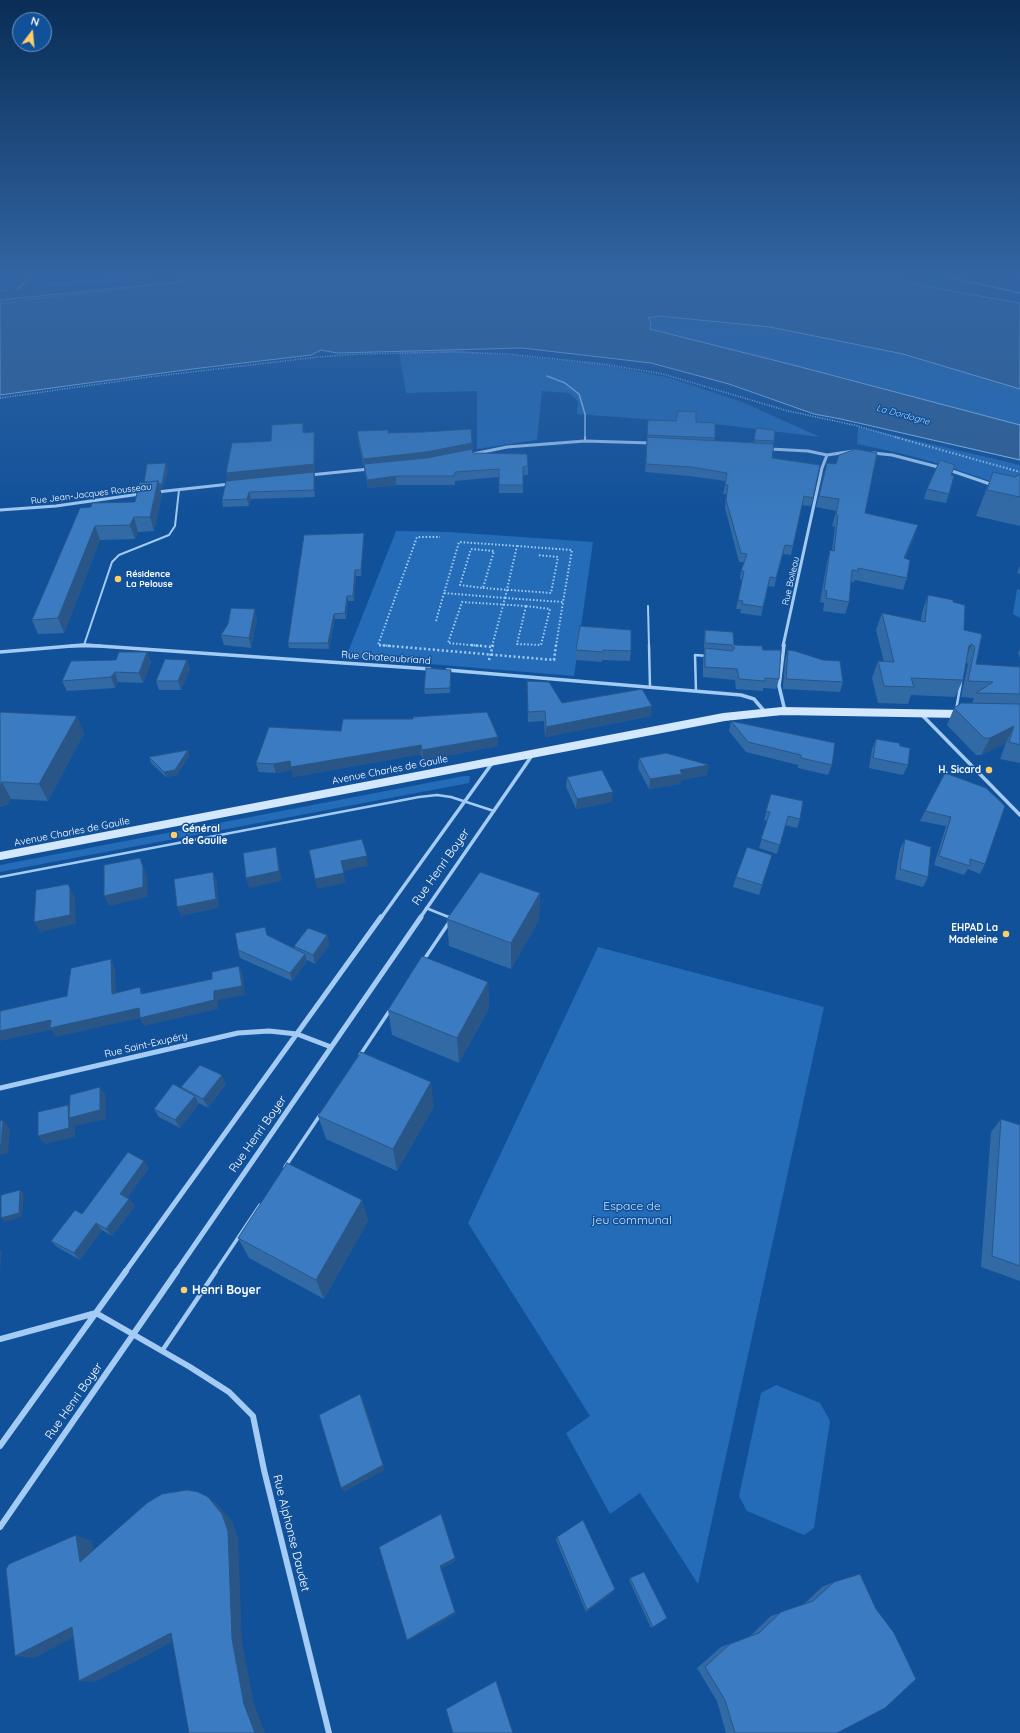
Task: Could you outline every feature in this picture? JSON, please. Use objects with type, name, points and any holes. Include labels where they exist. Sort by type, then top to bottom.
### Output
[{"type":"main road","name":"Avenue Charles de Gaulle","points":[[0,856],[724,717],[785,711],[971,714]]},
{"type":"street","points":[[470,454],[507,448],[585,441],[652,443]]},
{"type":"street","points":[[762,449],[808,451],[827,455],[856,451]]},
{"type":"street","points":[[870,452],[892,455],[936,466],[995,486]]},
{"type":"street","name":"Rue Boileau","points":[[785,711],[779,686],[782,652],[822,468],[827,455]]},
{"type":"street","points":[[308,476],[374,468]]},
{"type":"street","name":"Rue Jean-Jacques Rousseau","points":[[149,493],[238,483]]},
{"type":"street","name":"Rue Jean-Jacques Rousseau","points":[[0,510],[56,506],[142,494]]},
{"type":"street","name":"Rue Chateaubriand","points":[[0,652],[84,645],[486,673],[741,695],[754,699],[765,712]]},
{"type":"street","points":[[920,713],[1020,815]]},
{"type":"street","name":"Rue Henri Boyer","points":[[0,1527],[533,753]]},
{"type":"street","name":"Rue Henri Boyer","points":[[0,1446],[494,760]]},
{"type":"street","name":"Rue Saint-Exupéry","points":[[0,1088],[238,1033],[269,1031],[297,1034],[331,1047]]},
{"type":"street","points":[[0,1339],[96,1313]]},
{"type":"street","name":"Rue Alphonse Daudet","points":[[96,1313],[190,1367],[229,1392],[253,1416],[264,1470],[329,1733]]},
{"type":"lane","points":[[547,376],[565,383],[579,394],[585,414],[585,441]]},
{"type":"lane","points":[[84,645],[85,638],[112,562],[119,555],[169,535],[175,526],[179,490]]},
{"type":"lane","points":[[648,606],[650,687]]},
{"type":"lane","points":[[696,691],[695,655],[709,656]]},
{"type":"lane","points":[[955,713],[962,677]]},
{"type":"lane","points":[[0,877],[419,797],[437,795],[451,797],[494,811]]},
{"type":"lane","points":[[421,964],[452,918],[426,908]]},
{"type":"lane","points":[[355,1062],[395,1003]]},
{"type":"lane","points":[[280,1174],[324,1108]]},
{"type":"lane","points":[[162,1351],[263,1200]]},
{"type":"path","points":[[0,398],[157,376],[311,358]]},
{"type":"path","points":[[544,358],[603,364],[663,374],[788,411],[854,425],[1020,472]]},
{"type":"path","points":[[436,620],[459,542],[572,550],[554,660],[378,645],[417,537],[440,537]]},
{"type":"path","points":[[486,673],[517,546]]},
{"type":"path","points":[[483,588],[494,551],[472,550],[460,585],[483,588],[551,593],[558,556],[537,555]]},
{"type":"path","points":[[444,593],[563,602]]},
{"type":"path","points":[[492,647],[448,643],[462,602],[503,604],[550,608],[541,645],[517,644],[526,606]]},
{"type":"green space","points":[[400,358],[537,358],[600,364],[670,378],[742,402],[820,437],[723,425],[577,414],[578,401],[569,393],[542,391],[537,440],[477,449],[477,391],[406,393]]},
{"type":"green space","points":[[761,358],[916,358],[1020,389],[1020,425]]},
{"type":"green space","points":[[858,427],[1020,465],[1020,491],[940,464],[900,453],[857,444]]},
{"type":"green space","points":[[396,531],[449,532],[593,542],[574,676],[346,657]]},
{"type":"green space","points":[[1017,589],[1020,590],[1020,618],[1013,614]]},
{"type":"green space","points":[[470,776],[469,783],[0,872],[0,865]]},
{"type":"green space","name":"Espace de jeu communal","points":[[598,947],[824,1007],[698,1584],[640,1493],[610,1514],[566,1433],[590,1416],[468,1223]]},
{"type":"green space","points":[[776,1385],[820,1403],[830,1421],[814,1528],[804,1535],[747,1511],[739,1496],[761,1393]]},
{"type":"water","points":[[0,358],[287,358],[192,369],[0,395]]},
{"type":"water","name":"La Dordogne","points":[[607,358],[765,358],[1020,425],[1020,460],[814,414],[729,384],[651,363]]},
{"type":"water","points":[[916,358],[1020,358],[1020,389]]},
{"type":"building","points":[[678,411],[696,412],[696,422],[715,423],[715,438],[647,435],[648,420],[676,421]]},
{"type":"building","points":[[303,423],[303,433],[314,432],[314,464],[226,473],[232,443],[271,441],[272,425]]},
{"type":"building","points":[[756,428],[775,430],[774,441],[754,440]]},
{"type":"building","points":[[471,429],[472,443],[426,452],[363,459],[357,431],[388,430],[388,433]]},
{"type":"building","points":[[647,437],[774,444],[772,458],[820,465],[813,498],[804,496],[793,546],[785,545],[776,578],[770,577],[763,607],[742,604],[743,601],[738,600],[744,571],[741,571],[747,554],[741,553],[726,500],[728,485],[725,485],[727,473],[691,467],[646,464]]},
{"type":"building","points":[[472,449],[473,453],[527,454],[528,466],[523,467],[523,485],[499,485],[499,469],[455,472],[454,476],[396,476],[367,480],[364,464],[427,458]]},
{"type":"building","points":[[856,449],[877,453],[865,513],[918,525],[904,558],[910,560],[907,578],[858,568],[858,571],[852,570],[849,602],[826,598],[827,591],[824,590],[830,550],[834,551],[838,515],[836,515],[839,499],[819,496],[827,463],[836,464],[839,455]]},
{"type":"building","points":[[940,460],[955,465],[951,475],[954,476],[949,494],[927,489]]},
{"type":"building","points":[[166,463],[162,484],[159,484],[158,481],[144,482],[147,464]]},
{"type":"building","points":[[314,472],[314,490],[249,492],[247,499],[222,500],[226,481]]},
{"type":"building","points":[[993,472],[1015,477],[1020,474],[1020,497],[987,490]]},
{"type":"building","points":[[158,481],[150,517],[134,517],[130,525],[95,526],[58,618],[32,620],[80,508],[91,507],[92,503],[135,502],[139,483]]},
{"type":"building","points":[[364,533],[361,570],[355,570],[353,596],[347,596],[345,613],[334,614],[328,643],[288,643],[304,535]]},
{"type":"building","points":[[928,595],[953,600],[953,602],[965,605],[964,630],[982,634],[976,664],[1020,667],[1020,694],[976,693],[993,682],[968,681],[975,647],[972,644],[969,646],[963,680],[911,678],[914,687],[884,686],[878,661],[894,662],[882,613],[925,622]]},
{"type":"building","points":[[231,608],[255,609],[249,638],[221,635],[228,624]]},
{"type":"building","points":[[580,626],[631,630],[631,651],[603,650],[603,652],[576,650]]},
{"type":"building","points":[[705,630],[733,632],[734,645],[762,646],[763,650],[781,650],[779,679],[765,678],[765,681],[739,679],[737,669],[705,667],[705,648],[732,651],[735,648],[732,645],[705,643]]},
{"type":"building","points":[[788,650],[823,660],[840,661],[843,682],[786,679]]},
{"type":"building","points":[[119,652],[147,652],[139,673],[115,672],[111,677],[62,681],[71,661],[116,660]]},
{"type":"building","points":[[165,659],[187,660],[178,681],[156,681]]},
{"type":"building","points":[[426,668],[451,670],[450,688],[424,689]]},
{"type":"building","points":[[527,681],[549,682],[562,703],[642,689],[652,706],[546,727],[545,711],[528,712]]},
{"type":"building","points":[[961,703],[1020,704],[1020,745],[1009,742],[1014,726],[990,738],[984,738],[954,708]]},
{"type":"building","points":[[0,712],[77,716],[39,784],[2,782],[0,786]]},
{"type":"building","points":[[487,712],[498,737],[422,750],[421,745],[291,767],[290,761],[273,764],[256,763],[269,727],[341,731],[343,719],[413,719],[413,717]]},
{"type":"building","points":[[731,721],[835,743],[832,765],[801,758],[801,755],[748,742]]},
{"type":"building","points":[[876,739],[899,743],[900,746],[910,748],[908,765],[873,758]]},
{"type":"building","points":[[188,750],[175,770],[164,772],[149,757]]},
{"type":"building","points":[[666,753],[709,765],[680,770],[682,774],[650,779],[639,758]]},
{"type":"building","points":[[602,770],[613,792],[577,799],[567,777]]},
{"type":"building","points":[[945,773],[986,788],[1005,806],[985,864],[970,859],[970,866],[939,856],[951,817],[925,811]]},
{"type":"building","points":[[771,794],[803,801],[800,819],[788,816],[780,845],[761,839],[770,812],[766,811]]},
{"type":"building","points":[[362,839],[367,856],[341,861],[344,873],[315,879],[309,850]]},
{"type":"building","points":[[905,839],[931,847],[928,877],[900,869]]},
{"type":"building","points":[[276,847],[279,871],[246,878],[243,853]]},
{"type":"building","points":[[747,847],[772,855],[762,885],[736,877]]},
{"type":"building","points":[[140,858],[143,867],[143,887],[104,896],[104,865]]},
{"type":"building","points":[[213,872],[216,899],[177,907],[174,879]]},
{"type":"building","points":[[480,872],[540,893],[511,943],[447,919]]},
{"type":"building","points":[[68,884],[70,888],[70,915],[34,922],[36,890]]},
{"type":"building","points":[[265,927],[267,935],[305,954],[290,973],[238,950],[235,933]]},
{"type":"building","points":[[308,928],[327,935],[313,955],[294,946]]},
{"type":"building","points":[[422,956],[488,982],[457,1038],[388,1010]]},
{"type":"building","points":[[111,959],[112,994],[140,987],[141,994],[212,979],[212,972],[239,966],[242,986],[214,991],[214,1000],[140,1018],[139,1008],[50,1028],[51,1020],[0,1031],[0,1011],[67,996],[71,968]]},
{"type":"building","points":[[361,1052],[431,1082],[393,1149],[318,1116]]},
{"type":"building","points":[[200,1065],[222,1075],[203,1099],[181,1087]]},
{"type":"building","points":[[173,1084],[195,1096],[175,1120],[154,1109]]},
{"type":"building","points":[[100,1087],[100,1110],[69,1118],[70,1095]]},
{"type":"building","points":[[68,1105],[69,1128],[38,1136],[38,1112]]},
{"type":"building","points":[[1001,1119],[1020,1125],[1020,1266],[992,1256]]},
{"type":"building","points":[[3,1120],[1,1145],[0,1145],[0,1121]]},
{"type":"building","points":[[128,1152],[144,1161],[120,1194],[129,1199],[106,1229],[96,1223],[74,1253],[51,1241],[75,1210],[82,1214]]},
{"type":"building","points":[[287,1163],[362,1200],[316,1280],[238,1238]]},
{"type":"building","points":[[20,1190],[19,1213],[1,1218],[1,1195]]},
{"type":"building","points":[[360,1394],[383,1465],[341,1488],[319,1415]]},
{"type":"building","points":[[187,1490],[198,1492],[208,1497],[222,1514],[228,1531],[232,1639],[244,1704],[255,1733],[189,1733],[171,1633],[79,1681],[72,1627],[15,1656],[6,1569],[9,1564],[76,1535],[80,1562],[147,1503],[162,1494]]},
{"type":"building","points":[[441,1514],[455,1558],[440,1566],[455,1612],[407,1640],[379,1547]]},
{"type":"building","points":[[583,1520],[615,1589],[587,1610],[557,1537]]},
{"type":"building","points":[[644,1572],[667,1618],[653,1627],[630,1578]]},
{"type":"building","points":[[860,1574],[876,1609],[894,1633],[916,1679],[885,1708],[837,1733],[735,1733],[725,1700],[705,1667],[730,1644],[759,1633],[781,1612],[813,1601],[834,1582]]},
{"type":"building","points":[[496,1681],[513,1733],[453,1733],[446,1709]]},
{"type":"place","name":"Résidence La Pelouse","points":[[118,579]]},
{"type":"place","name":"H. Sicard","points":[[989,770]]},
{"type":"place","name":"Général de Gaulle","points":[[174,835]]},
{"type":"place","name":"EHPAD La Madeleine","points":[[1006,934]]},
{"type":"place","name":"Henri Boyer","points":[[184,1290]]}]
